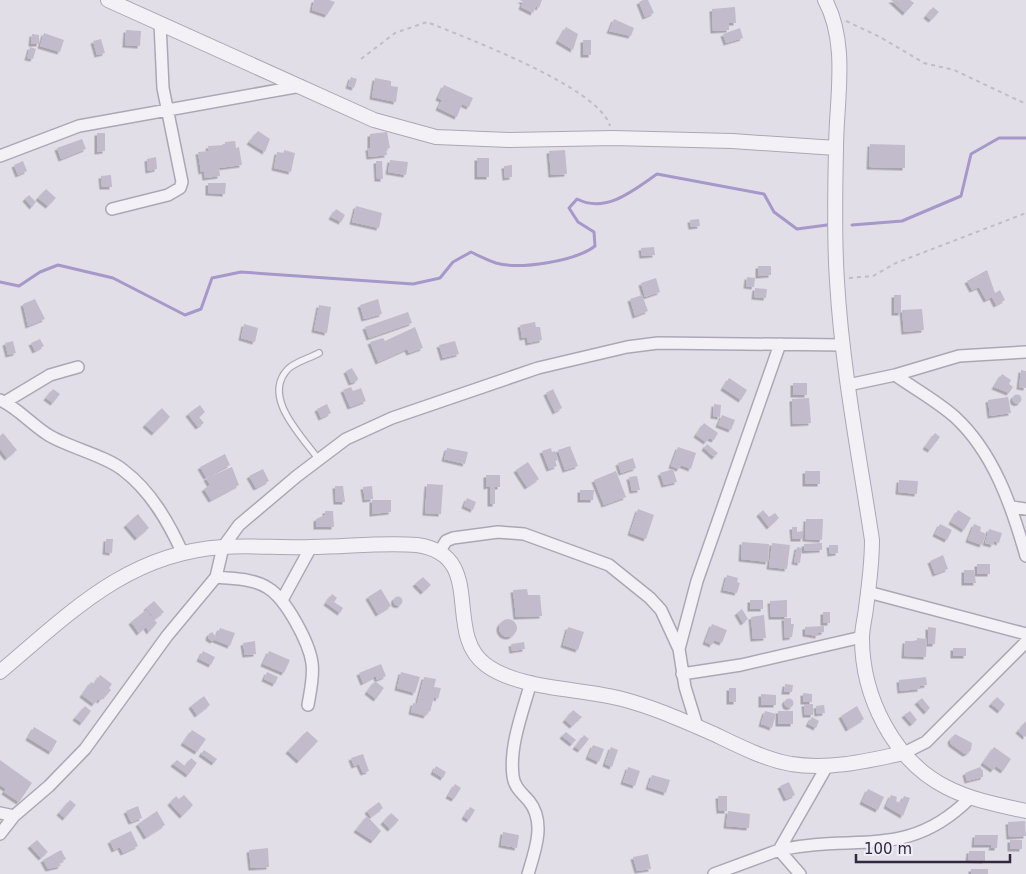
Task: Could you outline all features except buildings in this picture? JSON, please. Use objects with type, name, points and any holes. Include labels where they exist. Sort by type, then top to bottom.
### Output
[{"type":"street","points":[[108,0],[374,120],[446,138],[509,140],[613,138],[732,141],[836,148]]},
{"type":"street","points":[[826,0],[833,14],[839,48],[836,148],[837,280],[848,385],[872,540],[862,637],[864,662],[873,702],[881,719],[904,753],[933,780],[970,798],[1026,811]]},
{"type":"street","points":[[112,209],[168,195],[180,188],[182,174],[167,110],[161,73],[160,23]]},
{"type":"street","points":[[0,156],[79,126],[300,86]]},
{"type":"street","points":[[0,834],[14,816],[49,786],[84,749],[162,643],[216,577],[223,547],[240,525],[297,476],[346,439],[384,421],[538,368],[627,347],[658,343],[843,344]]},
{"type":"street","points":[[679,649],[697,581],[780,344]]},
{"type":"street","points":[[848,385],[895,375],[959,356],[1026,352]]},
{"type":"street","points":[[78,367],[50,375],[3,401],[35,427],[58,441],[122,469],[142,488],[168,521],[182,554]]},
{"type":"street","points":[[895,375],[954,417],[974,437],[1012,507],[1026,556]]},
{"type":"street","points":[[1012,507],[1026,509]]},
{"type":"street","points":[[440,551],[446,542],[453,538],[508,532],[524,534],[609,565],[650,598],[661,610],[679,649],[682,674],[697,726]]},
{"type":"street","points":[[0,672],[68,613],[116,579],[147,564],[182,554],[223,547],[406,544],[427,546],[440,551],[447,556],[457,574],[471,648],[484,664],[492,669],[531,682],[624,700],[697,726],[774,760],[827,766],[904,753],[926,742],[1026,642]]},
{"type":"street","points":[[282,600],[311,547]]},
{"type":"street","points":[[216,577],[258,583],[268,588],[282,600],[304,640],[312,664],[308,705]]},
{"type":"street","points":[[868,592],[1026,634]]},
{"type":"street","points":[[682,674],[742,665],[862,637]]},
{"type":"street","points":[[528,874],[539,825],[530,803],[515,784],[512,764],[520,719],[531,682]]},
{"type":"street","points":[[779,850],[827,766]]},
{"type":"street","points":[[714,874],[779,850],[800,846],[908,838],[926,831],[953,815],[970,798]]},
{"type":"street","points":[[0,813],[14,816]]},
{"type":"street","points":[[779,850],[800,874]]},
{"type":"lane","points":[[319,353],[289,368],[279,382],[280,405],[319,460]]},
{"type":"path","points":[[833,14],[880,37],[924,63],[954,70],[1026,104]]},
{"type":"path","points":[[362,59],[395,33],[427,22],[509,56],[574,89],[608,117],[613,138]]},
{"type":"path","points":[[837,280],[873,276],[896,263],[1026,213]]},
{"type":"waterway","points":[[852,225],[902,221],[961,196],[971,154],[999,138],[1026,138]]},
{"type":"waterway","points":[[0,282],[19,286],[40,272],[58,265],[113,278],[185,315],[201,309],[212,278],[241,272],[413,284],[440,278],[453,262],[471,252],[493,262],[506,265],[547,263],[575,256],[595,246],[594,232],[578,222],[569,208],[577,199],[598,204],[609,202],[629,193],[657,174],[764,194],[774,212],[797,229],[827,225]]}]
